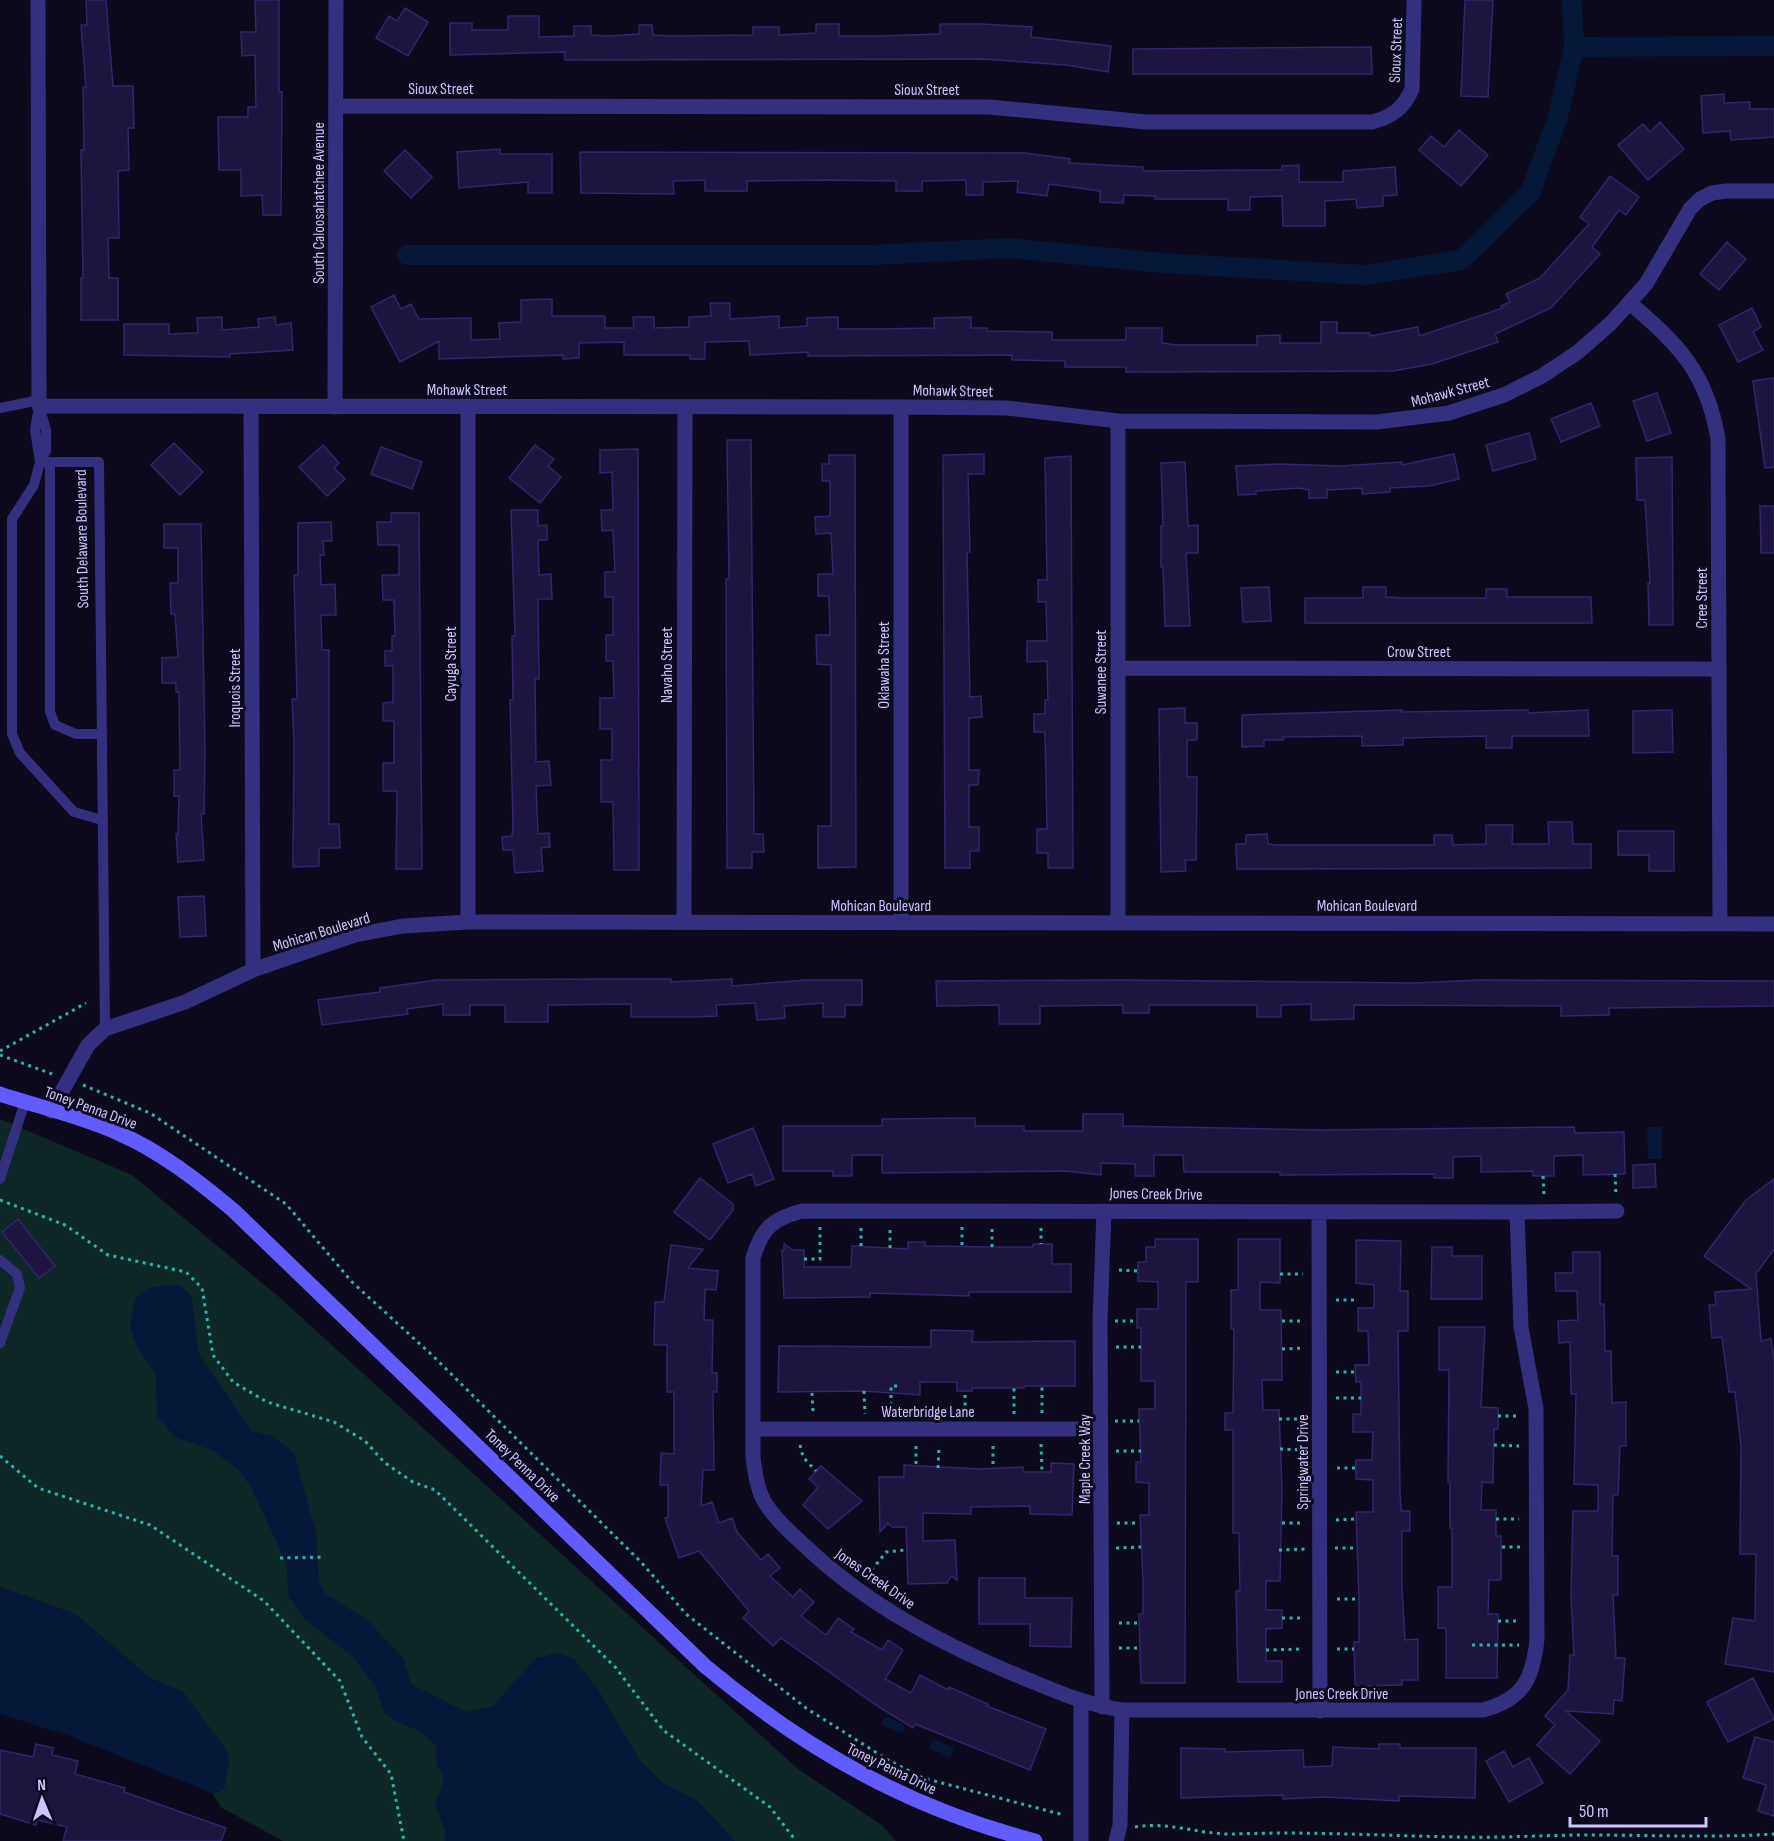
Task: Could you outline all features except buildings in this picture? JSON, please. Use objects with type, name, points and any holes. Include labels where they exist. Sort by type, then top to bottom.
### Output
[{"type":"street","points":[[38,0],[39,403]]},
{"type":"street","name":"South Caloosahatchee Avenue","points":[[335,407],[336,0]]},
{"type":"street","name":"Sioux Street","points":[[336,106],[989,107],[1045,110],[1146,122],[1372,122],[1385,119],[1397,112],[1407,101],[1412,89],[1414,0]]},
{"type":"street","name":"Mohawk Street","points":[[39,403],[335,407],[1007,408],[1118,421],[1377,422],[1449,413],[1503,395],[1542,376],[1578,352],[1630,303],[1662,260],[1690,209],[1700,199],[1712,193],[1726,191],[1774,191]]},
{"type":"street","name":"Cree Street","points":[[1630,303],[1685,355],[1705,388],[1714,413],[1718,439],[1720,924]]},
{"type":"street","name":"Iroquois Street","points":[[251,406],[253,970]]},
{"type":"street","name":"Cayuga Street","points":[[468,406],[468,922]]},
{"type":"street","name":"Navaho Street","points":[[684,922],[685,407]]},
{"type":"street","name":"Oklawaha Street","points":[[901,407],[902,923]]},
{"type":"street","name":"Suwanee Street","points":[[1118,421],[1118,923]]},
{"type":"street","name":"Crow Street","points":[[1118,668],[1719,669]]},
{"type":"street","name":"Mohican Boulevard","points":[[51,1111],[88,1045],[105,1029],[185,1002],[253,970],[355,935],[403,927],[468,922],[1774,924]]},
{"type":"street","name":"Toney Penna Drive","points":[[0,1094],[127,1137],[164,1158],[233,1210],[705,1666],[749,1702],[833,1760],[893,1791],[945,1814],[1035,1841]]},
{"type":"street","name":"Jones Creek Drive","points":[[1517,1212],[1521,1327],[1536,1416],[1537,1621],[1533,1668],[1526,1684],[1515,1696],[1499,1705],[1482,1710],[1441,1711],[1122,1710],[1102,1707],[1081,1701],[938,1640],[893,1615],[857,1590],[782,1524],[764,1500],[753,1460],[753,1258],[758,1239],[770,1225],[784,1216],[820,1211],[1319,1213],[1617,1211]]},
{"type":"street","name":"Maple Creek Way","points":[[1102,1707],[1100,1320],[1104,1211]]},
{"type":"street","name":"Springwater Drive","points":[[1319,1213],[1320,1711]]},
{"type":"street","name":"Waterbridge Lane","points":[[754,1429],[1041,1429],[1102,1425]]},
{"type":"street","points":[[1081,1701],[1081,1841]]},
{"type":"street","points":[[1116,1841],[1120,1826],[1122,1710]]},
{"type":"lane","points":[[0,408],[39,403],[46,440],[50,712],[54,725],[63,730],[101,734]]},
{"type":"lane","points":[[45,462],[34,485],[12,519],[12,734],[20,753],[74,812],[102,820]]},
{"type":"lane","name":"South Delaware Boulevard","points":[[45,462],[99,462],[105,1029]]},
{"type":"lane","points":[[0,1179],[25,1102]]},
{"type":"lane","points":[[0,1260],[17,1274],[20,1288],[0,1343]]},
{"type":"path","points":[[0,1053],[86,1003]]},
{"type":"path","points":[[0,1053],[42,1068]]},
{"type":"path","points":[[92,1088],[150,1113],[286,1204],[352,1282],[433,1356],[618,1539],[686,1614],[806,1708],[888,1760],[923,1778],[1064,1815]]},
{"type":"path","points":[[1615,1174],[1617,1211]]},
{"type":"path","points":[[0,1200],[65,1225],[108,1256],[186,1272],[202,1288],[213,1355],[233,1382],[267,1402],[334,1422],[365,1441],[385,1463],[404,1476],[435,1490],[616,1668],[663,1730],[770,1807],[796,1841]]},
{"type":"path","points":[[804,1259],[820,1259],[820,1211]]},
{"type":"path","points":[[890,1211],[890,1248]]},
{"type":"path","points":[[1280,1274],[1320,1273]]},
{"type":"path","points":[[1319,1300],[1358,1300]]},
{"type":"path","points":[[1100,1320],[1137,1321]]},
{"type":"path","points":[[1281,1321],[1320,1321]]},
{"type":"path","points":[[1101,1347],[1141,1347]]},
{"type":"path","points":[[1282,1349],[1320,1347]]},
{"type":"path","points":[[890,1429],[891,1386],[901,1386]]},
{"type":"path","points":[[1042,1386],[1042,1472]]},
{"type":"path","points":[[1014,1388],[1014,1429]]},
{"type":"path","points":[[864,1391],[865,1429]]},
{"type":"path","points":[[964,1429],[965,1391]]},
{"type":"path","points":[[1320,1398],[1361,1398]]},
{"type":"path","points":[[1498,1416],[1536,1416]]},
{"type":"path","points":[[1280,1419],[1320,1419]]},
{"type":"path","points":[[1102,1425],[1139,1421]]},
{"type":"path","points":[[799,1429],[803,1457],[816,1471]]},
{"type":"path","points":[[938,1468],[939,1429]]},
{"type":"path","points":[[992,1429],[993,1468]]},
{"type":"path","points":[[1494,1445],[1536,1446]]},
{"type":"path","points":[[1280,1449],[1320,1450]]},
{"type":"path","points":[[1101,1451],[1141,1451]]},
{"type":"path","points":[[0,1456],[38,1488],[150,1525],[264,1600],[340,1681],[362,1737],[392,1774],[404,1841]]},
{"type":"path","points":[[1496,1519],[1536,1518]]},
{"type":"path","points":[[1102,1523],[1140,1523]]},
{"type":"path","points":[[1102,1548],[1141,1547]]},
{"type":"path","points":[[1279,1550],[1358,1548]]},
{"type":"path","points":[[857,1590],[886,1551],[906,1551]]},
{"type":"path","points":[[280,1558],[324,1557]]},
{"type":"path","points":[[1320,1599],[1359,1599]]},
{"type":"path","points":[[1282,1618],[1320,1617]]},
{"type":"path","points":[[1498,1622],[1537,1621]]},
{"type":"path","points":[[1102,1623],[1139,1623]]},
{"type":"path","points":[[1472,1645],[1536,1644]]},
{"type":"path","points":[[1102,1649],[1141,1648]]},
{"type":"path","points":[[1266,1650],[1320,1649]]},
{"type":"path","points":[[1134,1828],[1146,1825],[1172,1827],[1215,1835],[1293,1832],[1462,1837],[1589,1835],[1714,1838],[1774,1834]]},
{"type":"green space","points":[[0,1119],[132,1175],[279,1297],[798,1769],[883,1826],[896,1841],[283,1841],[222,1808],[212,1793],[219,1792],[202,1719],[183,1692],[150,1678],[75,1614],[0,1587]]},
{"type":"water","points":[[1647,1127],[1662,1127],[1662,1159],[1648,1159]]},
{"type":"water","points":[[180,1285],[192,1297],[199,1355],[252,1431],[272,1436],[294,1453],[316,1533],[319,1582],[327,1595],[366,1619],[403,1658],[411,1684],[466,1712],[492,1707],[536,1658],[558,1653],[574,1659],[599,1691],[640,1761],[663,1783],[698,1801],[735,1841],[445,1841],[445,1830],[435,1804],[444,1779],[437,1765],[436,1746],[420,1731],[397,1722],[384,1712],[376,1687],[353,1657],[306,1620],[289,1597],[286,1562],[251,1487],[238,1469],[214,1451],[175,1437],[157,1416],[156,1374],[136,1346],[130,1327],[135,1298],[151,1287]]},
{"type":"water","points":[[0,1587],[75,1614],[150,1678],[183,1692],[226,1749],[229,1762],[224,1790],[212,1793],[70,1736],[0,1714]]},
{"type":"water","points":[[888,1717],[904,1725],[905,1730],[902,1733],[883,1725],[882,1720]]},
{"type":"water","points":[[933,1739],[954,1748],[950,1757],[929,1748]]},
{"type":"waterway","points":[[1572,0],[1574,47],[1774,46]]},
{"type":"waterway","points":[[407,255],[873,255],[1009,248],[1163,263],[1365,275],[1461,260],[1530,193],[1557,120],[1574,47]]}]
